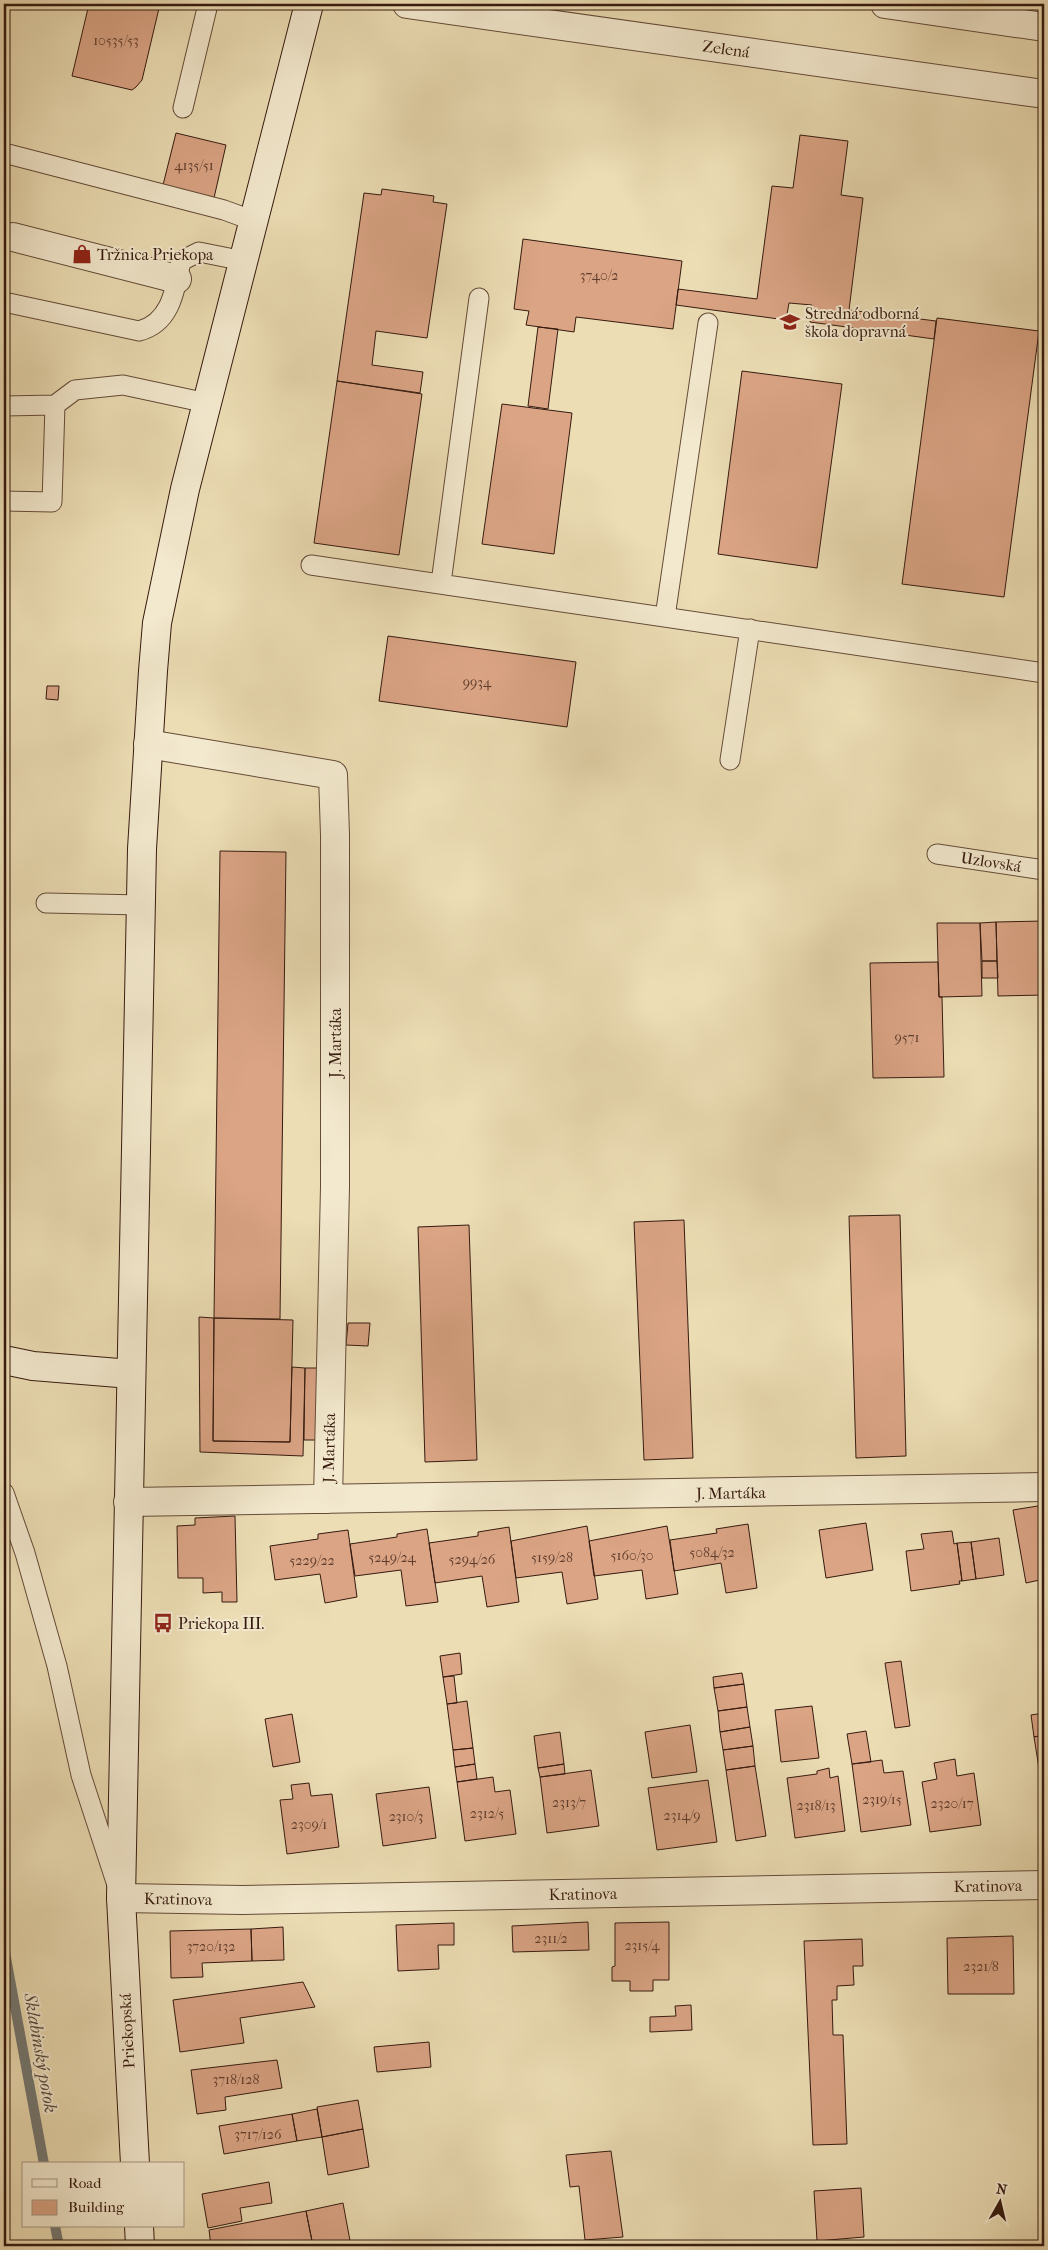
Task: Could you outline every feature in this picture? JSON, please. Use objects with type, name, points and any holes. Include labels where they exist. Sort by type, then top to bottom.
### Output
[{"type":"street","name":"Priekopská","points":[[135,2162],[121,1898],[142,849],[148,744],[158,623],[185,489],[309,4]]},
{"type":"street","name":"Zelená","points":[[407,4],[1044,94]]},
{"type":"street","points":[[885,4],[1044,26]]},
{"type":"street","points":[[14,237],[177,279]]},
{"type":"street","name":"J. Martáka","points":[[148,744],[333,774],[335,836],[335,1187],[328,1499]]},
{"type":"street","points":[[4,1360],[33,1366],[131,1374]]},
{"type":"street","name":"J. Martáka","points":[[128,1502],[1044,1488]]},
{"type":"street","name":"Kratinova","points":[[121,1898],[262,1899],[1044,1885]]},
{"type":"street","points":[[139,2228],[140,2246]]},
{"type":"lane","points":[[183,108],[208,4]]},
{"type":"lane","points":[[4,153],[224,210],[254,221]]},
{"type":"lane","points":[[4,302],[139,331],[152,328],[164,316],[181,261],[200,252],[244,261]]},
{"type":"lane","points":[[441,584],[479,298]]},
{"type":"lane","points":[[665,617],[708,322]]},
{"type":"lane","points":[[4,406],[56,405],[75,390],[123,385],[207,403]]},
{"type":"lane","points":[[4,502],[52,502],[56,405]]},
{"type":"lane","points":[[311,565],[1044,673]]},
{"type":"lane","points":[[730,760],[750,629]]},
{"type":"lane","name":"Uzlovská","points":[[938,854],[1044,870]]},
{"type":"lane","points":[[46,903],[142,905]]},
{"type":"lane","points":[[4,1494],[25,1553],[57,1666],[81,1776],[121,1898]]},
{"type":"building","points":[[89,4],[160,4],[142,80],[132,90],[72,76]]},
{"type":"building","points":[[176,133],[226,145],[214,198],[163,185]]},
{"type":"building","points":[[800,135],[848,141],[841,195],[863,198],[849,310],[936,321],[934,339],[810,322],[812,305],[789,303],[786,320],[676,305],[678,289],[757,299],[772,186],[793,188]]},
{"type":"building","points":[[382,189],[434,196],[433,202],[447,204],[427,338],[376,331],[372,365],[423,372],[420,393],[337,381],[364,193],[381,195]]},
{"type":"building","points":[[523,239],[682,261],[673,329],[576,317],[574,332],[526,325],[529,311],[514,309]]},
{"type":"building","points":[[937,318],[1039,331],[1004,597],[902,584]]},
{"type":"building","points":[[538,327],[558,329],[548,409],[528,406]]},
{"type":"building","points":[[742,371],[842,384],[817,568],[718,554]]},
{"type":"building","points":[[337,381],[422,394],[399,555],[314,543]]},
{"type":"building","points":[[502,404],[572,413],[554,554],[482,544]]},
{"type":"building","points":[[4,549],[7,549],[6,697],[4,697]]},
{"type":"building","points":[[388,636],[576,662],[567,727],[379,701]]},
{"type":"building","points":[[47,686],[59,686],[58,700],[46,699]]},
{"type":"building","points":[[4,725],[6,725],[5,894],[4,894]]},
{"type":"building","points":[[220,851],[286,852],[280,1319],[214,1318]]},
{"type":"building","points":[[1044,921],[1044,995],[998,996],[996,922]]},
{"type":"building","points":[[996,922],[997,961],[982,961],[980,923]]},
{"type":"building","points":[[937,923],[980,923],[982,996],[939,997]]},
{"type":"building","points":[[982,961],[997,961],[998,978],[982,978]]},
{"type":"building","points":[[938,962],[939,997],[942,997],[944,1077],[873,1078],[870,963]]},
{"type":"building","points":[[900,1215],[906,1456],[856,1458],[849,1216]]},
{"type":"building","points":[[684,1220],[693,1458],[644,1460],[634,1222]]},
{"type":"building","points":[[469,1225],[477,1460],[425,1462],[418,1227]]},
{"type":"building","points":[[199,1317],[214,1318],[213,1441],[290,1442],[292,1367],[305,1368],[303,1456],[200,1452]]},
{"type":"building","points":[[214,1318],[293,1320],[290,1442],[213,1441]]},
{"type":"building","points":[[348,1323],[370,1323],[368,1346],[346,1345]]},
{"type":"building","points":[[305,1368],[320,1368],[318,1440],[304,1440]]},
{"type":"building","points":[[1044,1505],[1044,1579],[1026,1583],[1013,1510]]},
{"type":"building","points":[[235,1516],[237,1602],[222,1602],[222,1592],[203,1593],[203,1578],[178,1578],[177,1526],[195,1525],[195,1518]]},
{"type":"building","points":[[866,1523],[873,1570],[826,1578],[819,1530]]},
{"type":"building","points":[[748,1524],[757,1588],[726,1593],[721,1563],[674,1571],[670,1540],[717,1533],[716,1529]]},
{"type":"building","points":[[587,1526],[598,1599],[567,1604],[562,1572],[516,1578],[511,1541]]},
{"type":"building","points":[[667,1526],[678,1594],[646,1599],[642,1570],[594,1576],[589,1541]]},
{"type":"building","points":[[509,1527],[519,1602],[487,1607],[482,1576],[435,1583],[429,1543],[478,1536],[478,1532]]},
{"type":"building","points":[[427,1529],[438,1602],[406,1606],[401,1570],[355,1576],[350,1544],[397,1537],[397,1534]]},
{"type":"building","points":[[348,1530],[357,1597],[325,1603],[320,1574],[275,1580],[270,1546],[318,1539],[318,1534]]},
{"type":"building","points":[[952,1531],[954,1544],[957,1543],[962,1581],[959,1581],[960,1584],[911,1591],[906,1551],[924,1549],[921,1534]]},
{"type":"building","points":[[999,1538],[1004,1575],[976,1579],[971,1542]]},
{"type":"building","points":[[971,1542],[976,1579],[962,1581],[957,1543]]},
{"type":"building","points":[[460,1653],[462,1674],[443,1677],[440,1656]]},
{"type":"building","points":[[901,1661],[910,1726],[895,1728],[885,1663]]},
{"type":"building","points":[[742,1673],[744,1684],[714,1688],[713,1677]]},
{"type":"building","points":[[454,1676],[457,1703],[447,1704],[443,1677]]},
{"type":"building","points":[[744,1684],[747,1707],[718,1711],[714,1688]]},
{"type":"building","points":[[467,1701],[473,1748],[453,1750],[447,1704]]},
{"type":"building","points":[[812,1706],[819,1758],[781,1762],[775,1710]]},
{"type":"building","points":[[747,1707],[750,1727],[720,1732],[718,1711]]},
{"type":"building","points":[[1044,1713],[1044,1735],[1034,1737],[1031,1715]]},
{"type":"building","points":[[292,1714],[300,1762],[273,1767],[265,1719]]},
{"type":"building","points":[[690,1725],[697,1772],[652,1778],[645,1732]]},
{"type":"building","points":[[750,1727],[753,1746],[723,1750],[720,1732]]},
{"type":"building","points":[[866,1731],[871,1762],[852,1764],[847,1734]]},
{"type":"building","points":[[560,1732],[564,1764],[538,1768],[534,1736]]},
{"type":"building","points":[[1044,1735],[1044,1760],[1038,1762],[1034,1737]]},
{"type":"building","points":[[753,1746],[755,1766],[726,1770],[723,1750]]},
{"type":"building","points":[[473,1748],[475,1764],[455,1767],[453,1750]]},
{"type":"building","points":[[955,1759],[957,1776],[974,1773],[981,1825],[930,1832],[922,1782],[937,1779],[934,1763]]},
{"type":"building","points":[[882,1760],[884,1773],[903,1771],[911,1825],[861,1832],[852,1764]]},
{"type":"building","points":[[1044,1760],[1044,1809],[1038,1762]]},
{"type":"building","points":[[475,1764],[477,1779],[457,1782],[455,1767]]},
{"type":"building","points":[[564,1764],[565,1774],[540,1777],[538,1768]]},
{"type":"building","points":[[755,1766],[766,1836],[736,1841],[726,1770]]},
{"type":"building","points":[[829,1768],[830,1778],[838,1776],[845,1831],[795,1838],[787,1778],[817,1774],[817,1771]]},
{"type":"building","points":[[591,1770],[599,1826],[547,1833],[540,1777]]},
{"type":"building","points":[[493,1777],[495,1792],[510,1790],[516,1834],[465,1841],[457,1782]]},
{"type":"building","points":[[708,1780],[717,1842],[657,1850],[648,1788]]},
{"type":"building","points":[[309,1783],[311,1796],[332,1794],[339,1847],[287,1854],[280,1800],[293,1799],[291,1785]]},
{"type":"building","points":[[429,1787],[436,1838],[383,1846],[376,1794]]},
{"type":"building","points":[[588,1922],[589,1950],[513,1952],[512,1926]]},
{"type":"building","points":[[669,1922],[669,1980],[653,1980],[653,1991],[630,1991],[630,1981],[612,1981],[612,1967],[615,1966],[615,1923]]},
{"type":"building","points":[[454,1923],[454,1945],[438,1945],[439,1969],[398,1971],[396,1925]]},
{"type":"building","points":[[283,1927],[284,1960],[252,1961],[251,1929]]},
{"type":"building","points":[[251,1929],[252,1961],[202,1963],[203,1977],[171,1978],[170,1931]]},
{"type":"building","points":[[1013,1936],[1014,1994],[948,1994],[947,1938]]},
{"type":"building","points":[[862,1939],[863,1966],[853,1966],[854,1985],[837,1986],[837,2000],[832,2000],[833,2035],[843,2035],[847,2144],[813,2145],[804,1941]]},
{"type":"building","points":[[303,1982],[315,2007],[240,2018],[244,2043],[180,2052],[173,2000]]},
{"type":"building","points":[[691,2005],[692,2030],[650,2032],[650,2017],[676,2016],[675,2006]]},
{"type":"building","points":[[429,2042],[431,2067],[377,2072],[374,2047]]},
{"type":"building","points":[[277,2060],[282,2088],[225,2097],[226,2110],[197,2114],[191,2070]]},
{"type":"building","points":[[358,2100],[363,2129],[322,2137],[317,2107]]},
{"type":"building","points":[[317,2109],[322,2137],[297,2141],[292,2114]]},
{"type":"building","points":[[292,2114],[297,2141],[224,2154],[219,2126]]},
{"type":"building","points":[[363,2129],[369,2167],[328,2175],[322,2137]]},
{"type":"building","points":[[611,2151],[623,2237],[585,2240],[579,2186],[570,2187],[566,2155]]},
{"type":"building","points":[[269,2182],[272,2203],[240,2208],[242,2221],[208,2228],[202,2194]]},
{"type":"building","points":[[861,2188],[864,2237],[817,2241],[814,2191]]},
{"type":"building","points":[[343,2203],[351,2246],[313,2246],[306,2211]]},
{"type":"building","points":[[306,2211],[312,2241],[286,2246],[211,2246],[209,2230]]},
{"type":"waterway","name":"Sklabinský potok","points":[[4,1947],[44,2162]]},
{"type":"waterway","name":"Sklabinský potok","points":[[55,2228],[59,2246]]},
{"type":"place","name":"Tržnica Priekopa","points":[[82,254]]},
{"type":"place","name":"Stredná odborná škola dopravná","points":[[790,322]]},
{"type":"place","name":"Priekopa III.","points":[[163,1623]]}]
